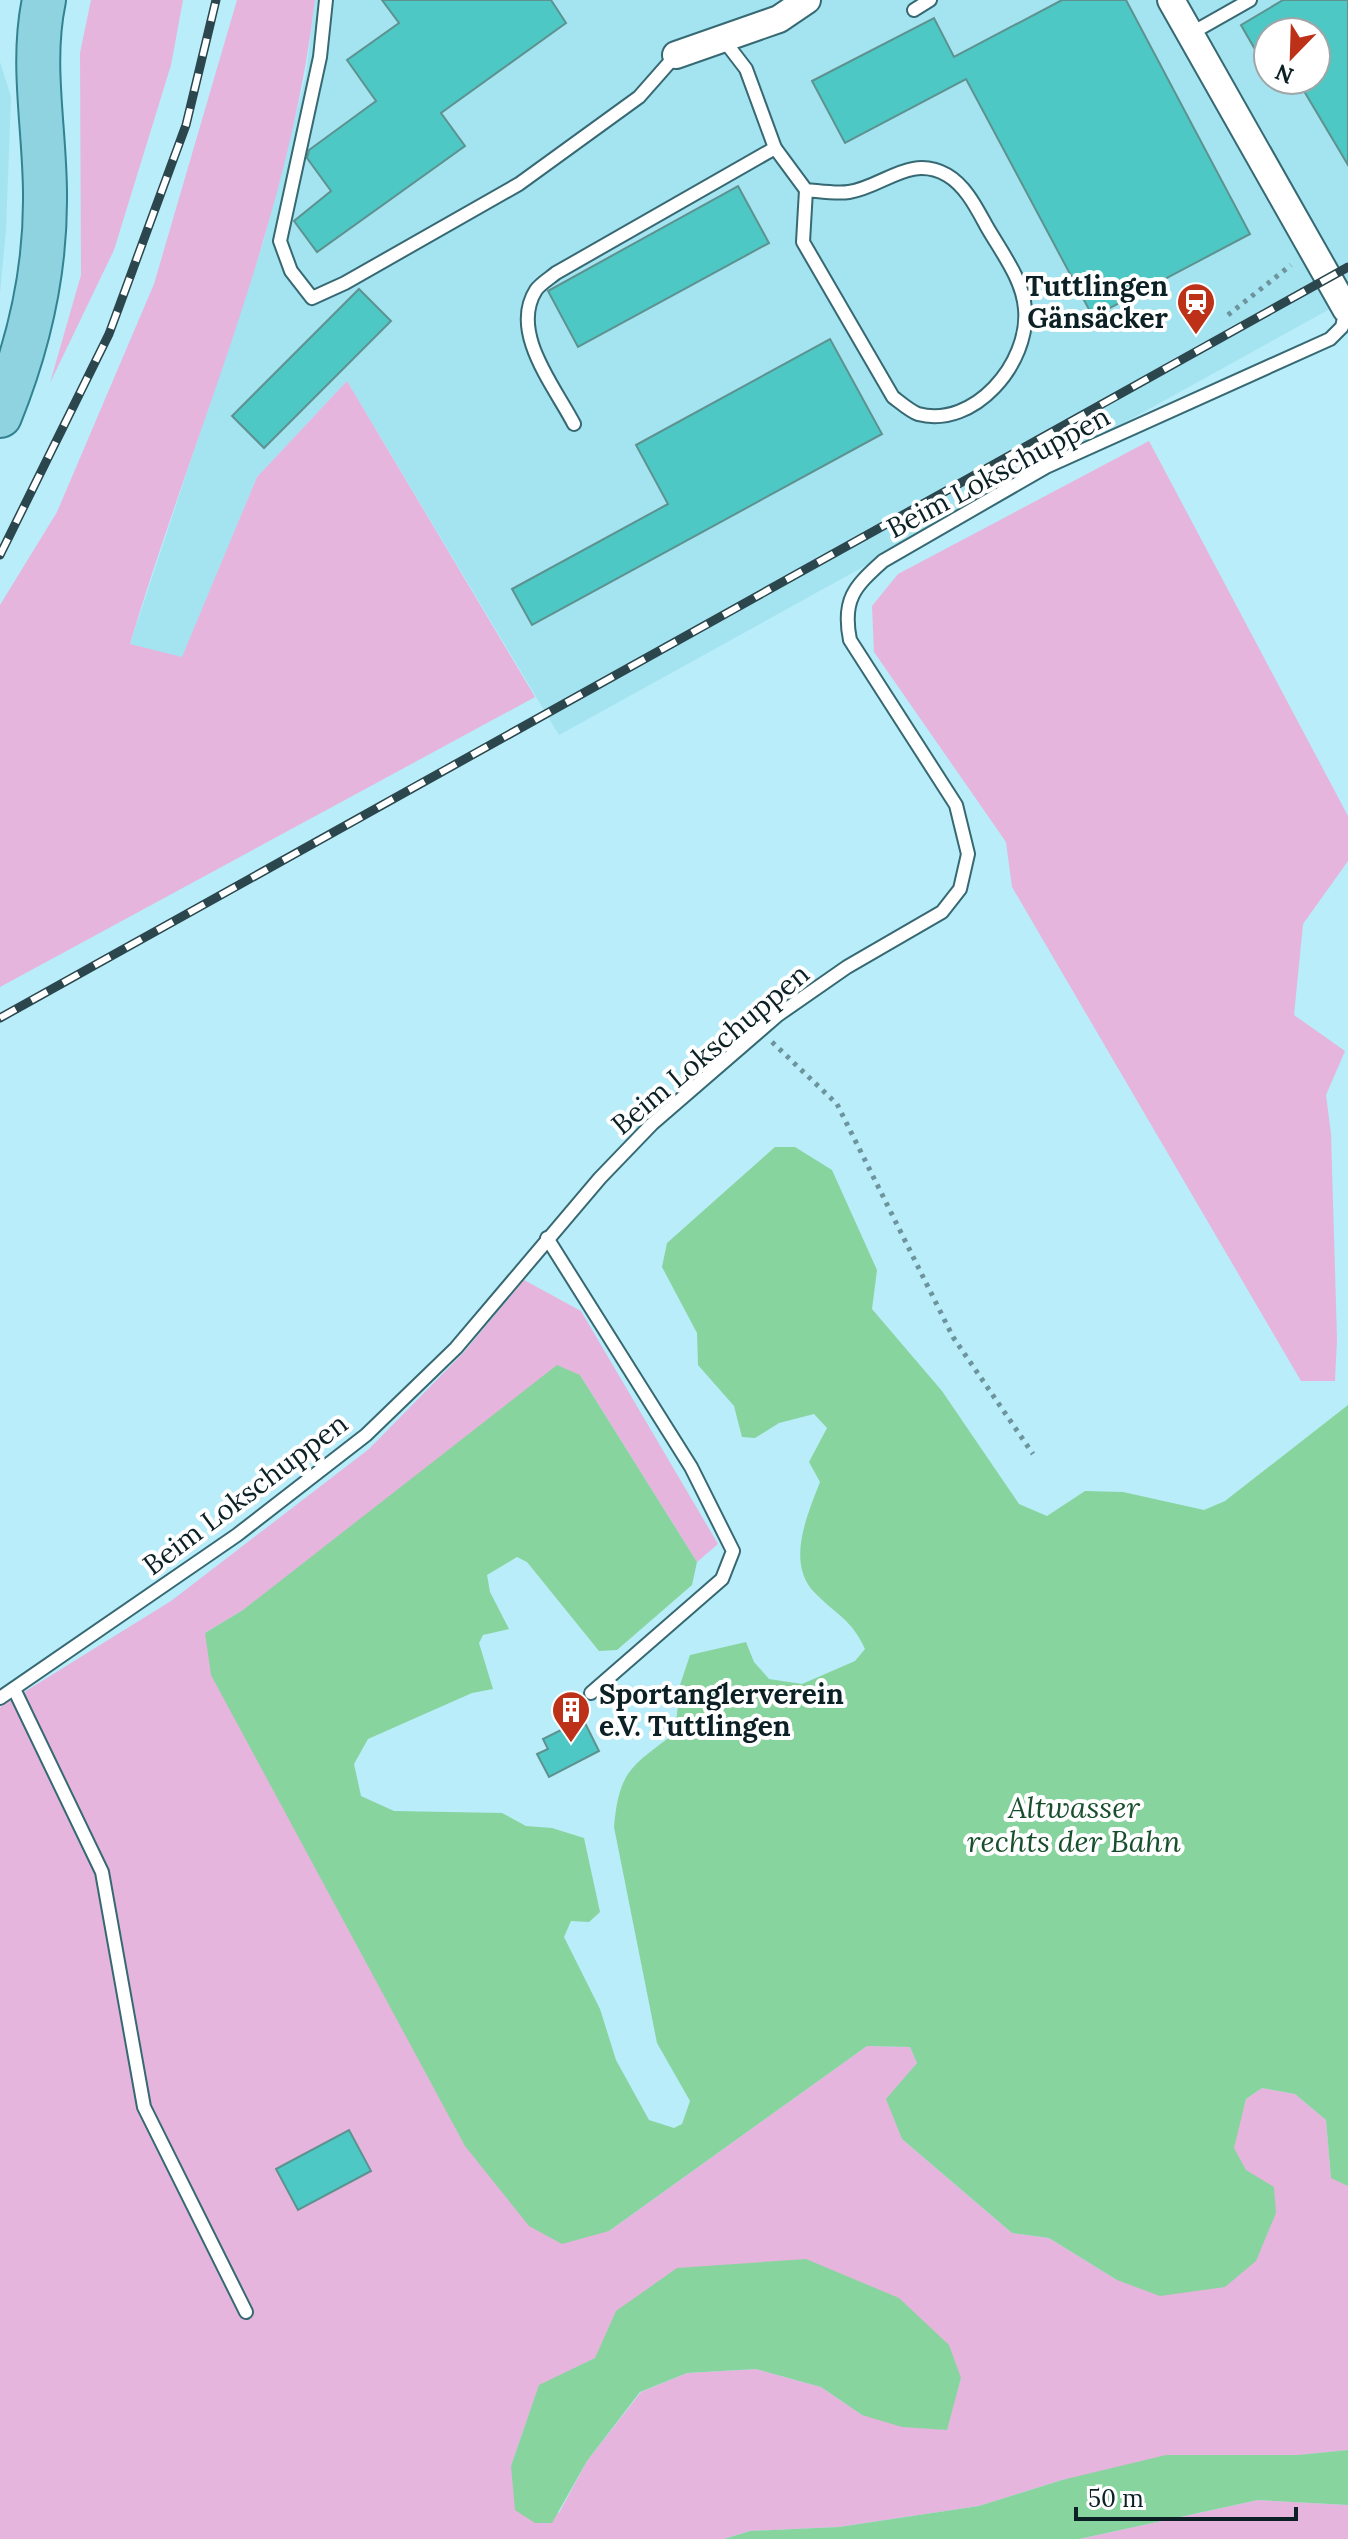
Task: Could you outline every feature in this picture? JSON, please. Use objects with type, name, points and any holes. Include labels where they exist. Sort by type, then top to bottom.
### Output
[{"type":"main road","points":[[0,416],[27,337],[43,251],[46,200],[38,35],[44,0]]},
{"type":"street","points":[[1171,0],[1347,310]]},
{"type":"street","points":[[676,55],[779,19],[799,2]]},
{"type":"lane","points":[[326,0],[320,57],[280,241],[291,271],[312,298],[345,283],[519,184],[639,97],[676,55]]},
{"type":"lane","points":[[914,10],[930,0]]},
{"type":"lane","points":[[1190,34],[1250,0]]},
{"type":"lane","points":[[723,39],[746,69],[775,148],[806,190],[803,242],[893,397],[916,413],[943,416],[972,407],[994,388],[1011,363],[1022,337],[1026,313],[1022,289],[969,196],[947,174],[920,168],[898,171],[849,192],[806,190]]},
{"type":"lane","points":[[574,424],[529,339],[528,314],[537,289],[556,273],[775,148]]},
{"type":"lane","name":"Beim Lokschuppen","points":[[0,1698],[237,1535],[366,1435],[456,1348],[547,1238],[652,1124],[760,1031],[847,967],[942,912],[966,875],[968,854],[956,805],[872,679],[850,640],[846,617],[851,597],[861,581],[883,561],[1046,467],[1330,339],[1342,327],[1347,310]]},
{"type":"lane","points":[[547,1238],[691,1467],[733,1551],[722,1579],[591,1693]]},
{"type":"lane","points":[[14,1689],[102,1872],[144,2107],[246,2312]]},
{"type":"path","points":[[1228,315],[1253,291],[1291,265]]},
{"type":"path","points":[[760,1031],[837,1104],[953,1337],[1033,1454]]},
{"type":"shaded area","points":[[91,0],[183,0],[171,65],[114,250],[50,383],[81,275],[80,53]]},
{"type":"shaded area","points":[[237,0],[315,0],[302,83],[262,245],[130,644],[182,657],[257,477],[347,381],[535,697],[0,987],[0,605],[57,512],[154,284]]},
{"type":"shaded area","points":[[315,0],[1348,0],[1348,299],[559,735],[347,381],[257,477],[182,658],[130,644],[264,240],[306,75]]},
{"type":"shaded area","points":[[0,62],[11,97],[6,229],[0,293]]},
{"type":"shaded area","points":[[1149,441],[1348,816],[1348,861],[1303,924],[1294,1015],[1345,1051],[1326,1095],[1331,1134],[1337,1339],[1335,1381],[1301,1381],[1012,887],[1006,842],[874,652],[872,606],[898,574]]},
{"type":"shaded area","points":[[524,1280],[581,1311],[718,1544],[697,1562],[580,1375],[243,1610],[205,1633],[609,2231],[867,2046],[910,2047],[917,2063],[887,2099],[902,2139],[1012,2233],[1049,2238],[1117,2280],[1246,2170],[1233,2148],[1246,2099],[1262,2088],[1295,2094],[1326,2120],[1331,2177],[1348,2186],[1348,2450],[1062,2480],[979,2506],[839,2527],[750,2531],[724,2539],[0,2539],[0,1707],[171,1601],[369,1449],[464,1352]],"holes":[[[595,2358],[961,2378],[946,2430],[862,2415],[821,2387],[756,2369],[687,2373],[641,2392],[587,2461],[559,2513],[511,2466],[539,2386]]]},
{"type":"shaded area","points":[[1258,2500],[1348,2505],[1348,2539],[1079,2539]]},
{"type":"water","name":"Altwasser rechts der Bahn","points":[[775,1147],[795,1147],[832,1170],[877,1270],[872,1309],[942,1391],[1019,1504],[1047,1516],[1085,1491],[1123,1492],[1204,1510],[1225,1501],[1348,1405],[1348,2186],[1331,2178],[1326,2120],[1295,2094],[1262,2088],[1246,2099],[1234,2148],[1246,2170],[1274,2187],[1276,2213],[1256,2261],[1225,2287],[1160,2296],[1117,2280],[1049,2238],[1012,2233],[902,2139],[886,2099],[917,2063],[910,2047],[867,2046],[609,2231],[562,2244],[529,2226],[465,2146],[211,1675],[205,1633],[243,1610],[557,1365],[580,1375],[697,1562],[692,1585],[617,1650],[599,1651],[527,1562],[517,1557],[487,1575],[490,1592],[509,1629],[483,1635],[479,1643],[493,1689],[472,1693],[368,1739],[354,1764],[361,1796],[394,1811],[502,1813],[526,1826],[552,1828],[584,1838],[600,1912],[589,1922],[571,1921],[564,1937],[600,2009],[616,2060],[649,2120],[674,2128],[682,2124],[690,2101],[657,2043],[614,1827],[624,1781],[638,1762],[675,1733],[680,1685],[690,1655],[746,1642],[754,1662],[769,1679],[802,1684],[855,1661],[865,1649],[849,1624],[816,1594],[802,1569],[800,1554],[805,1524],[820,1482],[809,1462],[827,1428],[814,1414],[779,1423],[755,1438],[742,1437],[734,1406],[698,1365],[697,1333],[662,1267],[667,1243]]},
{"type":"water","points":[[806,2259],[899,2298],[949,2345],[961,2378],[947,2430],[902,2427],[862,2415],[821,2387],[756,2369],[687,2373],[640,2392],[587,2461],[552,2523],[535,2523],[515,2510],[511,2466],[539,2385],[595,2358],[616,2311],[677,2268]]},
{"type":"water","points":[[1348,2450],[1348,2505],[1258,2500],[1079,2539],[724,2539],[750,2531],[839,2527],[979,2506],[1062,2480],[1166,2455],[1298,2455]]},
{"type":"building","points":[[382,0],[551,0],[566,23],[441,113],[465,146],[317,252],[294,221],[331,191],[307,158],[309,150],[376,101],[347,60],[399,23]]},
{"type":"building","points":[[1062,0],[1126,0],[1250,234],[1093,317],[966,79],[845,143],[812,81],[934,18],[954,57]]},
{"type":"building","points":[[1283,0],[1348,0],[1348,165],[1307,96],[1332,96],[1332,16],[1256,16]]},
{"type":"building","points":[[1252,18],[1252,44],[1241,25]]},
{"type":"building","points":[[738,186],[769,243],[578,347],[548,291]]},
{"type":"building","points":[[359,289],[391,321],[264,448],[232,416]]},
{"type":"building","points":[[830,339],[882,434],[532,625],[512,589],[668,504],[636,445]]},
{"type":"building","name":"Sportanglerverein e.V. Tuttlingen","points":[[583,1719],[599,1751],[549,1777],[537,1754],[548,1749],[543,1739]]},
{"type":"building","points":[[349,2130],[371,2171],[298,2210],[276,2169]]},
{"type":"railway","points":[[0,555],[109,334],[186,125],[216,0]]},
{"type":"railway","points":[[0,1018],[1348,267]]},
{"type":"place","name":"Tuttlingen Gänsäcker","points":[[1196,336]]},
{"type":"place","name":"Sportanglerverein e.V. Tuttlingen","points":[[571,1744]]}]
